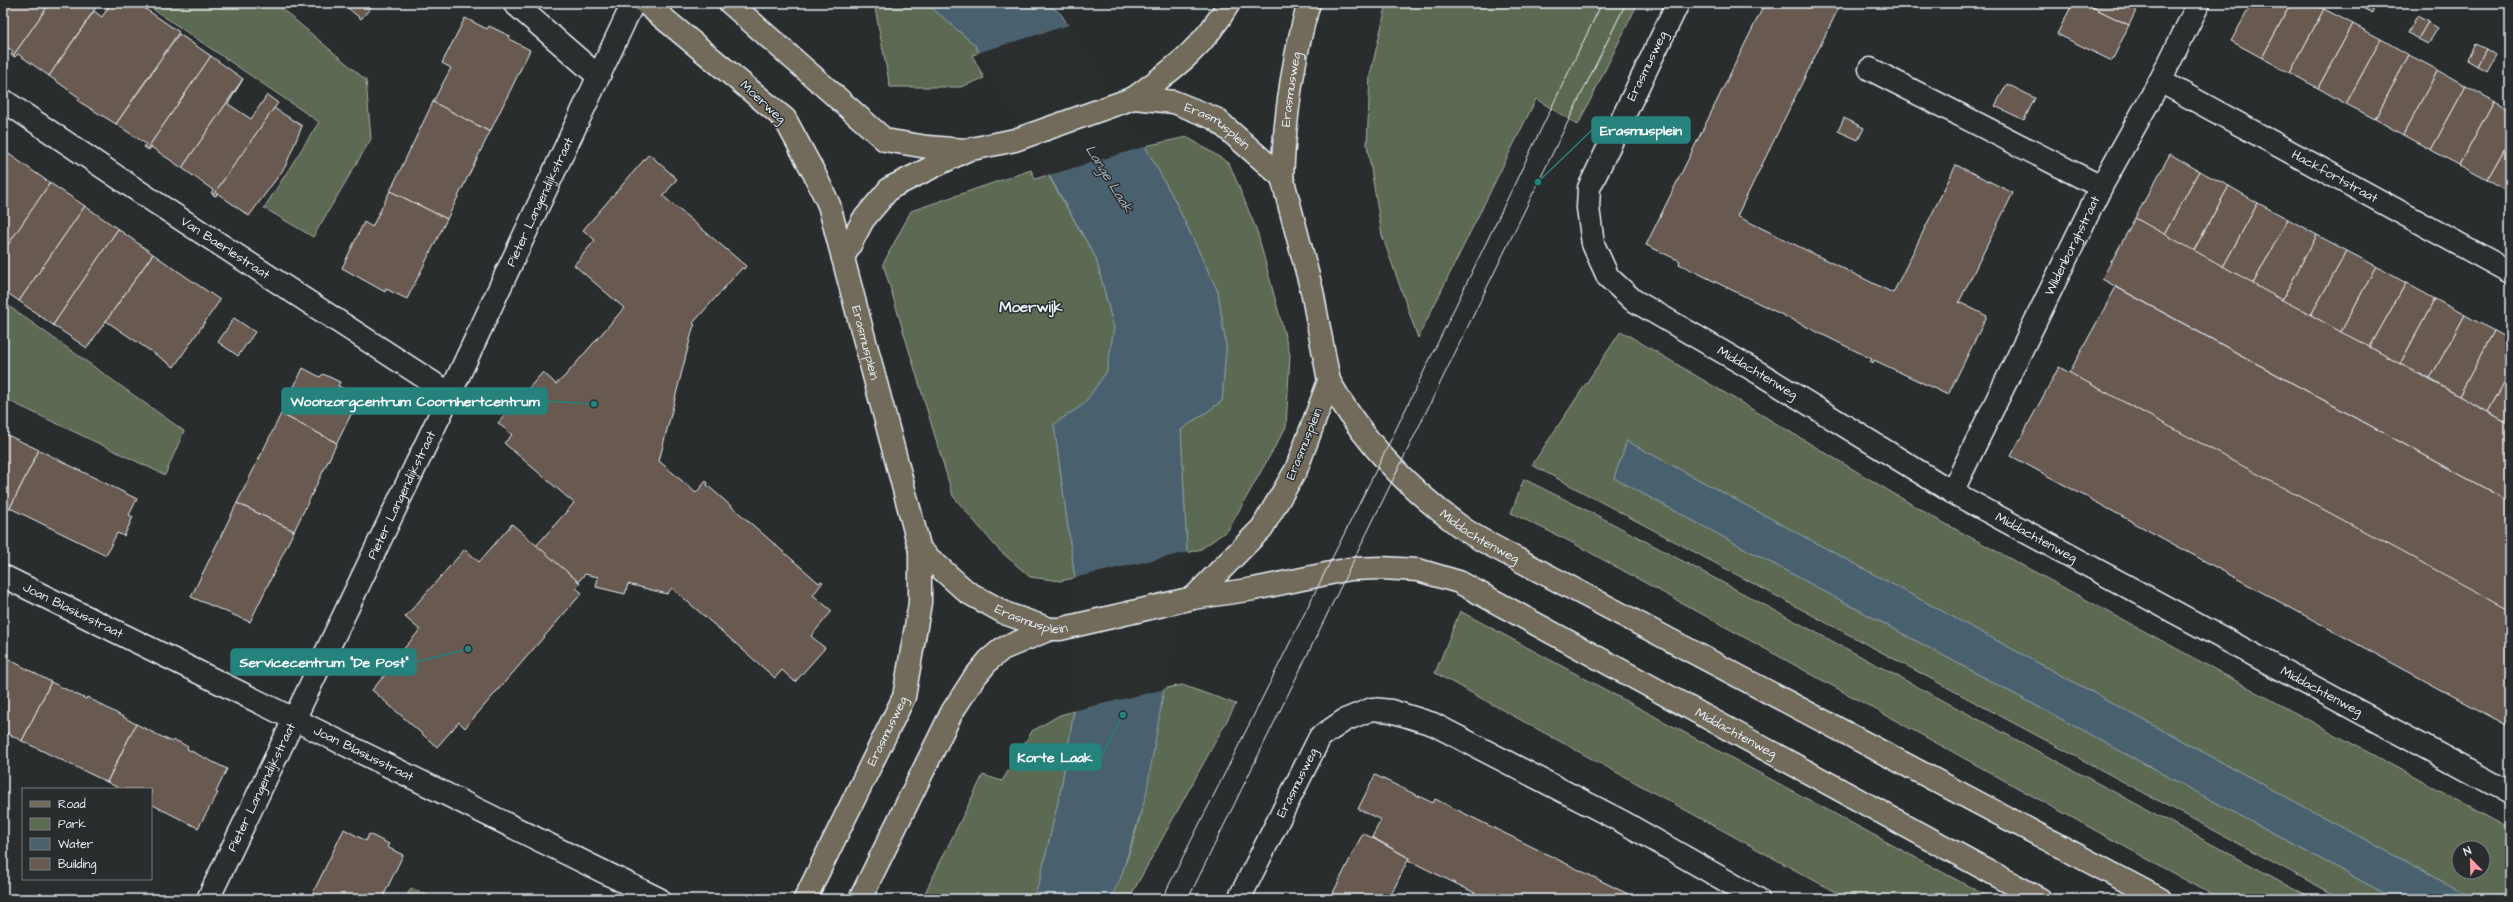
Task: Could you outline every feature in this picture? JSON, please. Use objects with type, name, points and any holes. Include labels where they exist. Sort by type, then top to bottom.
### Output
[{"type":"main road","name":"Moerweg","points":[[645,3],[785,119],[829,205],[843,258]]},
{"type":"main road","points":[[730,3],[885,140],[927,147],[966,150]]},
{"type":"main road","points":[[1134,98],[1183,62],[1216,25],[1230,3]]},
{"type":"main road","name":"Erasmusweg","points":[[1282,177],[1286,110],[1301,28],[1309,3]]},
{"type":"main road","name":"Erasmusplein","points":[[1282,177],[1216,119],[1174,102],[1134,98],[1015,140],[966,150],[890,188],[863,220],[843,258],[920,550],[967,592],[1006,614],[1055,629],[1193,598],[1262,528],[1296,470],[1329,381]]},
{"type":"main road","points":[[1282,177],[1312,291],[1329,381]]},
{"type":"main road","name":"Middachtenweg","points":[[1329,381],[1347,413],[1382,458],[1462,528],[1530,566],[2160,899]]},
{"type":"main road","name":"Erasmusweg","points":[[804,899],[904,697],[920,603],[920,550]]},
{"type":"main road","name":"Middachtenweg","points":[[1193,598],[1254,589],[1350,569],[1381,568],[1418,570],[1459,582],[2040,899]]},
{"type":"main road","points":[[860,899],[952,712],[974,678],[989,660],[1002,649],[1055,629]]},
{"type":"street","points":[[514,3],[598,76]]},
{"type":"street","name":"Pieter Langendijkstraat","points":[[208,899],[450,394],[633,3]]},
{"type":"street","name":"Erasmusweg","points":[[1593,244],[1588,208],[1589,188],[1598,165],[1678,3]]},
{"type":"street","name":"Wildenborghstraat","points":[[1952,492],[2101,187],[2160,81],[2199,3]]},
{"type":"street","points":[[1870,69],[2101,187]]},
{"type":"street","name":"Hackfortstraat","points":[[2160,81],[2510,272]]},
{"type":"street","name":"Van Baerlestraat","points":[[3,100],[150,199],[450,394]]},
{"type":"street","name":"Middachtenweg","points":[[1593,244],[1608,277],[1633,300],[1759,373],[1952,492],[2510,793]]},
{"type":"street","name":"Joan Blasiusstraat","points":[[3,576],[659,899]]},
{"type":"street","name":"Erasmusweg","points":[[1239,899],[1320,737],[1345,720],[1372,709],[1391,710],[1434,724],[1623,822],[1750,897]]},
{"type":"green space","points":[[144,3],[275,3],[366,80],[371,139],[313,237],[264,208],[319,122]]},
{"type":"green space","points":[[874,3],[926,3],[975,45],[979,53],[972,55],[984,78],[961,87],[890,87]]},
{"type":"green space","points":[[1387,3],[1532,3],[1539,7],[1540,3],[1638,3],[1578,125],[1536,99],[1418,338],[1382,235],[1367,145],[1370,75]]},
{"type":"green space","points":[[1187,137],[1229,163],[1257,231],[1290,355],[1286,427],[1228,530],[1201,549],[1187,553],[1181,430],[1222,401],[1226,347],[1218,292],[1175,201],[1145,146]]},
{"type":"green space","points":[[1031,170],[1035,179],[1048,175],[1096,258],[1114,328],[1107,371],[1084,404],[1054,424],[1075,578],[1060,581],[1030,577],[998,549],[953,496],[883,264],[911,211]]},
{"type":"green space","points":[[3,302],[184,431],[165,475],[3,398]]},
{"type":"green space","points":[[1621,331],[1933,517],[2510,829],[2510,899],[2475,899],[1627,441],[1614,478],[2395,899],[2342,899],[1532,465]]},
{"type":"green space","points":[[1524,479],[1604,519],[2314,899],[2220,899],[1571,542],[1511,513]]},
{"type":"green space","points":[[1460,611],[1992,899],[1848,899],[1435,673]]},
{"type":"green space","points":[[1182,685],[1236,704],[1129,899],[1110,899],[1131,848],[1145,796],[1162,689]]},
{"type":"green space","points":[[1074,711],[1061,789],[1039,884],[1032,899],[922,899],[983,775],[1002,781],[1032,731],[1060,715]]},
{"type":"green space","points":[[411,888],[435,899],[405,899]]},
{"type":"water","name":"Lange Laak","points":[[926,3],[1047,3],[1061,14],[1145,146],[1175,201],[1218,292],[1226,347],[1222,401],[1181,430],[1187,553],[1146,795],[1120,880],[1110,899],[1032,899],[1039,884],[1061,789],[1074,711],[1075,578],[1054,424],[1084,404],[1107,371],[1114,328],[1096,258],[975,45]]},
{"type":"water","points":[[1627,441],[2475,899],[2395,899],[1614,478]]},
{"type":"pier","points":[[1069,25],[1147,146],[1046,176],[977,53]]},
{"type":"pier","points":[[1189,552],[1165,689],[1072,711],[1073,578]]},
{"type":"building","points":[[3,3],[50,3],[13,56],[11,55],[13,51],[3,45]]},
{"type":"building","points":[[50,3],[99,3],[49,76],[18,54],[15,57],[13,56]]},
{"type":"building","points":[[101,3],[137,3],[179,32],[116,124],[78,101],[80,98],[49,76],[94,11],[102,17],[108,8]]},
{"type":"building","points":[[342,3],[375,3],[361,19]]},
{"type":"building","points":[[1765,3],[1841,3],[1737,216],[1893,293],[1956,165],[2013,193],[1959,302],[1987,316],[1948,395],[1874,360],[1873,363],[1870,361],[1872,359],[1679,264],[1680,261],[1646,245]]},
{"type":"building","points":[[2073,3],[2084,3],[2129,25],[2112,61],[2057,34]]},
{"type":"building","points":[[2084,3],[2140,3],[2129,25]]},
{"type":"building","points":[[2252,3],[2291,3],[2262,58],[2231,41]]},
{"type":"building","points":[[2291,3],[2314,3],[2324,9],[2290,73],[2262,58]]},
{"type":"building","points":[[2354,3],[2364,3],[2361,7]]},
{"type":"building","points":[[2364,3],[2377,3],[2372,13],[2361,7]]},
{"type":"building","points":[[2324,9],[2353,24],[2318,88],[2290,73]]},
{"type":"building","points":[[2417,16],[2428,22],[2418,39],[2408,33]]},
{"type":"building","points":[[465,18],[487,29],[489,26],[510,36],[509,39],[530,50],[490,132],[433,102],[451,68],[442,63]]},
{"type":"building","points":[[2428,22],[2438,28],[2428,44],[2418,39]]},
{"type":"building","points":[[2353,24],[2381,39],[2346,104],[2318,88]]},
{"type":"building","points":[[179,34],[211,56],[147,149],[144,147],[146,144],[116,124]]},
{"type":"building","points":[[2381,39],[2409,55],[2375,119],[2346,104]]},
{"type":"building","points":[[2475,44],[2486,49],[2477,66],[2467,60]]},
{"type":"building","points":[[2486,49],[2496,55],[2487,71],[2477,66]]},
{"type":"building","points":[[2409,55],[2438,70],[2403,135],[2375,119]]},
{"type":"building","points":[[211,56],[243,79],[182,168],[151,147],[149,150],[147,149]]},
{"type":"building","points":[[2438,70],[2466,86],[2431,150],[2403,135]]},
{"type":"building","points":[[243,79],[228,104],[251,119],[267,95],[278,103],[213,195],[211,193],[213,190],[182,168]]},
{"type":"building","points":[[2007,84],[2035,98],[2024,120],[1995,106]]},
{"type":"building","points":[[2466,86],[2494,101],[2459,165],[2431,150]]},
{"type":"building","points":[[2494,101],[2510,110],[2510,139],[2487,180],[2459,165]]},
{"type":"building","points":[[433,102],[490,132],[447,219],[390,191]]},
{"type":"building","points":[[274,108],[302,126],[285,167],[249,216],[217,193],[216,196],[213,195]]},
{"type":"building","points":[[1844,118],[1864,128],[1858,140],[1838,131]]},
{"type":"building","points":[[2510,139],[2510,193],[2487,180]]},
{"type":"building","points":[[3,150],[50,183],[4,251],[3,250]]},
{"type":"building","points":[[649,154],[677,179],[663,196],[746,266],[744,269],[742,268],[693,323],[695,325],[659,461],[696,493],[706,481],[708,483],[707,485],[819,583],[821,581],[823,582],[813,595],[832,611],[811,636],[825,648],[795,682],[782,670],[775,678],[672,588],[667,594],[628,584],[625,594],[596,587],[598,577],[585,574],[578,582],[536,546],[574,503],[504,443],[512,435],[498,423],[543,372],[556,384],[564,377],[624,308],[574,265],[595,240],[583,230]]},
{"type":"building","points":[[2170,154],[2199,171],[2164,235],[2135,218]]},
{"type":"building","points":[[2199,171],[2229,186],[2193,252],[2164,235]]},
{"type":"building","points":[[50,183],[85,206],[19,301],[3,290],[3,252]]},
{"type":"building","points":[[2229,186],[2258,203],[2223,267],[2193,252]]},
{"type":"building","points":[[390,191],[447,219],[407,299],[386,289],[385,292],[342,268],[364,222],[372,227]]},
{"type":"building","points":[[2258,203],[2288,219],[2253,284],[2223,267]]},
{"type":"building","points":[[85,206],[118,229],[53,325],[19,301]]},
{"type":"building","points":[[2135,218],[2510,424],[2510,502],[2102,279]]},
{"type":"building","points":[[2288,219],[2317,235],[2282,300],[2253,284]]},
{"type":"building","points":[[118,229],[153,254],[87,348],[53,325]]},
{"type":"building","points":[[2317,235],[2347,251],[2311,315],[2282,300]]},
{"type":"building","points":[[2347,251],[2376,266],[2341,332],[2311,315]]},
{"type":"building","points":[[153,254],[220,300],[174,367],[106,321]]},
{"type":"building","points":[[2376,266],[2406,283],[2370,347],[2341,332]]},
{"type":"building","points":[[2406,283],[2435,299],[2400,364],[2370,347]]},
{"type":"building","points":[[2116,287],[2510,502],[2510,722],[2023,458]]},
{"type":"building","points":[[2435,299],[2465,315],[2430,379],[2400,364]]},
{"type":"building","points":[[2465,315],[2494,331],[2459,396],[2430,379]]},
{"type":"building","points":[[234,318],[255,332],[238,356],[218,342]]},
{"type":"building","points":[[2494,331],[2510,340],[2510,372],[2488,412],[2459,396]]},
{"type":"building","points":[[2059,367],[2510,610],[2510,727],[2011,456]]},
{"type":"building","points":[[303,368],[320,377],[323,374],[340,382],[338,386],[360,396],[337,443],[281,414]]},
{"type":"building","points":[[2510,372],[2510,424],[2488,412]]},
{"type":"building","points":[[281,414],[337,443],[294,531],[237,503]]},
{"type":"building","points":[[3,433],[39,450],[10,508],[3,504]]},
{"type":"building","points":[[39,450],[137,499],[129,515],[133,517],[124,536],[117,533],[106,555],[10,508]]},
{"type":"building","points":[[237,503],[294,531],[250,622],[191,597]]},
{"type":"building","points":[[512,524],[580,583],[576,588],[582,593],[465,728],[459,722],[437,747],[372,690],[389,670],[387,668],[420,630],[405,617],[465,549],[479,562]]},
{"type":"building","points":[[3,656],[51,682],[22,741],[3,731]]},
{"type":"building","points":[[51,682],[86,699],[87,697],[136,724],[107,782],[22,741]]},
{"type":"building","points":[[136,724],[172,742],[173,740],[179,742],[188,747],[187,749],[227,769],[216,792],[218,793],[198,828],[152,805],[152,788],[118,788],[107,782]]},
{"type":"building","points":[[1375,775],[1433,803],[1435,799],[1638,899],[1487,899],[1408,860],[1409,858],[1372,837],[1381,820],[1358,809]]},
{"type":"building","points":[[344,829],[366,841],[369,834],[389,844],[387,847],[403,855],[382,899],[310,899]]},
{"type":"building","points":[[1363,833],[1409,858],[1389,899],[1330,899]]},
{"type":"tram line","points":[[1162,899],[1382,458],[1602,3]]},
{"type":"tram line","points":[[1188,899],[1626,3]]},
{"type":"place","name":"Erasmusplein","points":[[1538,182]]},
{"type":"place","name":"Woonzorgcentrum Coornhertcentrum","points":[[594,404]]},
{"type":"place","name":"Servicecentrum “De Post”","points":[[468,649]]},
{"type":"place","name":"Korte Laak","points":[[1123,715]]},
{"type":"district","name":"Moerwijk","points":[[1031,307]]}]
